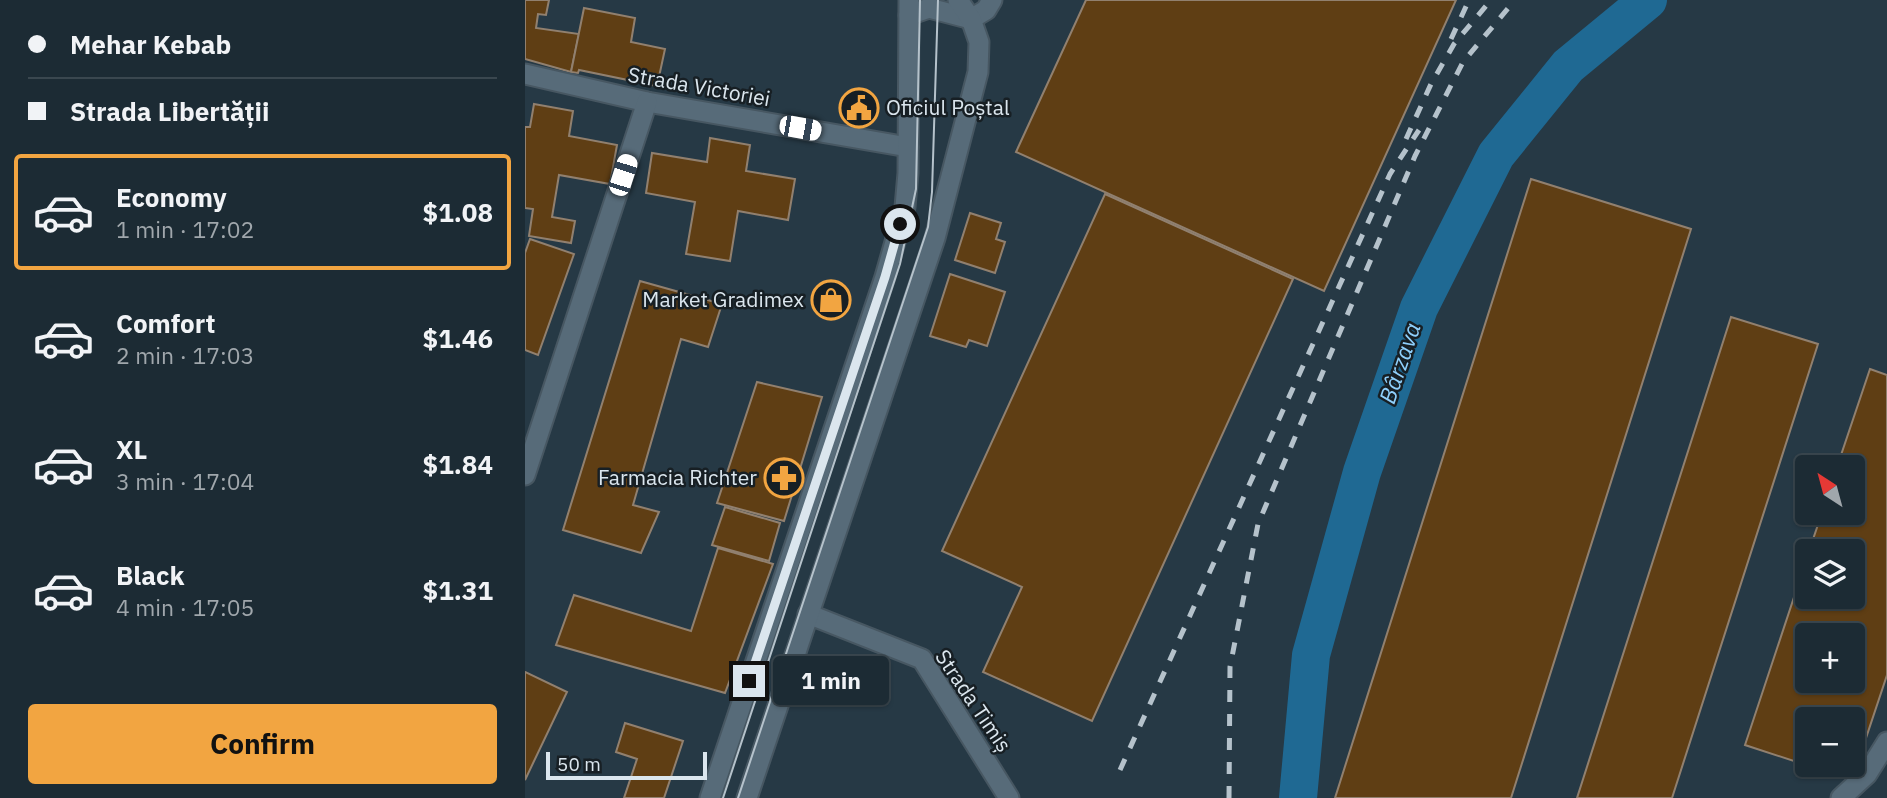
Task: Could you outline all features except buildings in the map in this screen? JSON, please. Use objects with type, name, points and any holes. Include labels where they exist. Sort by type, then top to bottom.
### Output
[{"type":"main road","points":[[747,798],[923,275],[978,72],[979,42],[971,19],[958,0]]},
{"type":"main road","points":[[710,798],[885,277],[905,207],[909,8],[929,8],[971,19],[986,10],[992,0]]},
{"type":"main road","name":"Strada Victoriei","points":[[525,74],[647,102],[908,147]]},
{"type":"main road","points":[[525,475],[647,102]]},
{"type":"main road","name":"Strada Timiș","points":[[808,614],[922,659],[1009,798]]},
{"type":"main road","points":[[1841,798],[1867,774],[1887,742]]},
{"type":"waterway","name":"Bârzava","points":[[1298,798],[1311,655],[1362,472],[1419,308],[1496,155],[1568,66],[1648,0]]},
{"type":"tram line","points":[[723,798],[900,264],[916,189],[920,0]]},
{"type":"tram line","points":[[738,798],[928,227],[932,192],[938,0]]},
{"type":"railway","points":[[1451,39],[1469,0]]},
{"type":"railway","points":[[1406,139],[1431,84],[1454,44],[1491,0]]},
{"type":"railway","points":[[1229,798],[1230,667],[1258,524],[1415,156],[1463,62],[1515,0]]},
{"type":"railway","points":[[1120,770],[1390,174],[1419,130]]},
{"type":"place","name":"Oficiul Poștal","points":[[859,108]]},
{"type":"place","name":"Market Gradimex","points":[[831,300]]},
{"type":"place","name":"Farmacia Richter","points":[[784,478]]},
{"type":"route","points":[[749,681],[885,277],[900,224]]}]
